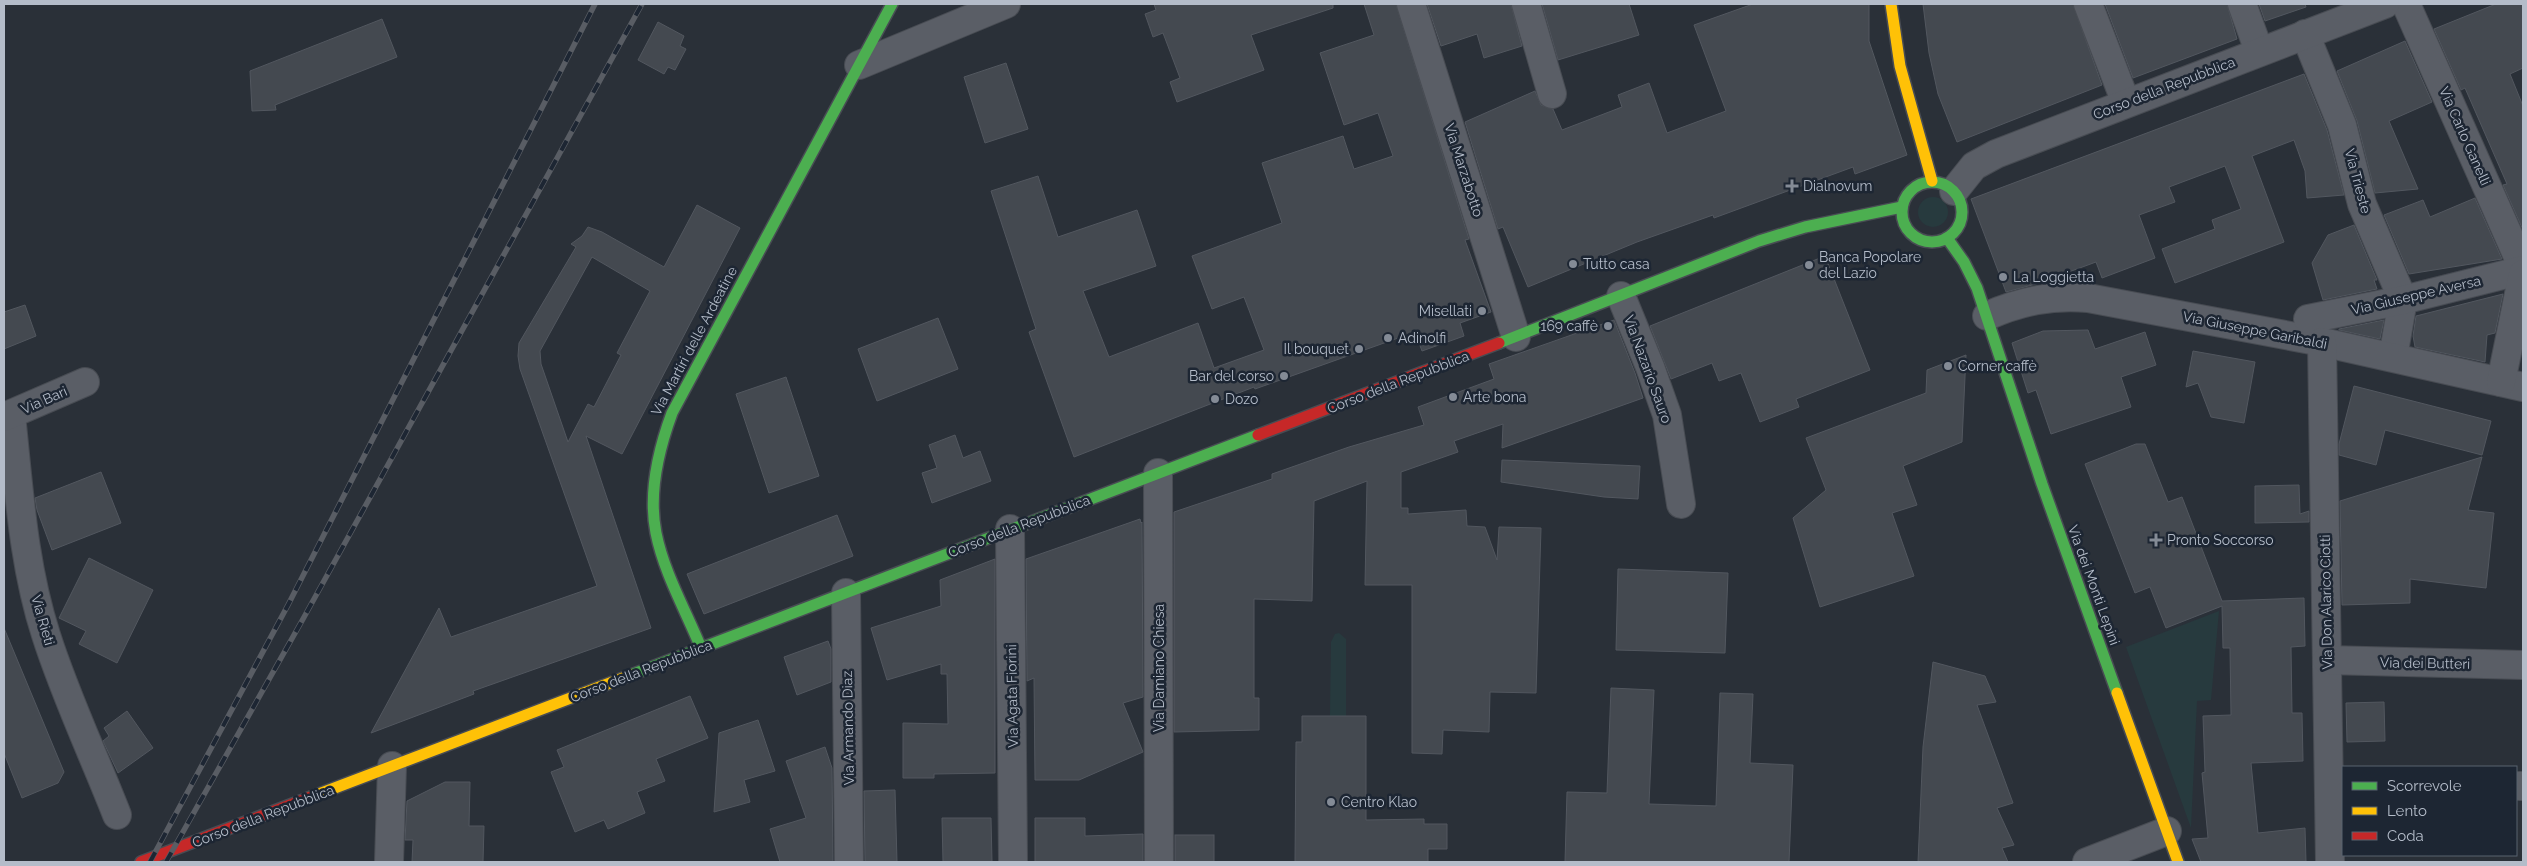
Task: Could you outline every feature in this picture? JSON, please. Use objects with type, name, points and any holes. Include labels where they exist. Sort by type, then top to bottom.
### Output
[{"type":"street","name":"Via Martiri delle Ardeatine","points":[[701,648],[661,552],[656,532],[655,483],[662,437],[672,413],[892,4]]},
{"type":"street","points":[[859,65],[1006,4]]},
{"type":"street","name":"Via Marzabotto","points":[[1411,4],[1516,337]]},
{"type":"street","points":[[1526,4],[1552,94]]},
{"type":"street","points":[[1891,4],[1900,66],[1943,186],[1962,207],[1962,216],[1954,233],[1938,242],[1919,239],[1905,226],[1902,207],[1909,192],[1924,182],[1943,186]]},
{"type":"street","points":[[2088,4],[2126,103]]},
{"type":"street","points":[[2242,4],[2259,52]]},
{"type":"street","name":"Corso della Repubblica","points":[[1943,186],[1966,174],[1984,159],[2385,4]]},
{"type":"street","name":"Via Carlo Ganelli","points":[[2406,4],[2512,215],[2523,271]]},
{"type":"street","name":"Via Trieste","points":[[2305,34],[2342,125],[2362,204],[2403,300]]},
{"type":"street","name":"Corso della Repubblica","points":[[141,862],[1782,234],[1826,222],[1902,207]]},
{"type":"street","name":"Via dei Monti Lepini","points":[[1947,238],[1971,275],[1987,316],[2042,484],[2178,862]]},
{"type":"street","points":[[2512,384],[2523,271]]},
{"type":"street","name":"Via Giuseppe Aversa","points":[[2308,319],[2403,300],[2523,271]]},
{"type":"street","name":"Via Nazario Sauro","points":[[1621,296],[1667,415],[1681,504]]},
{"type":"street","name":"Via Giuseppe Garibaldi","points":[[1987,316],[2031,300],[2066,297],[2083,298],[2322,342],[2512,384]]},
{"type":"street","points":[[2393,357],[2403,300]]},
{"type":"street","name":"Via Don Alarico Ciotti","points":[[2322,342],[2330,862]]},
{"type":"street","name":"Via Bari","points":[[7,416],[85,382]]},
{"type":"street","name":"Via Rieti","points":[[7,416],[25,552],[40,615],[50,648],[117,814]]},
{"type":"street","name":"Via Damiano Chiesa","points":[[1158,473],[1159,862]]},
{"type":"street","name":"Via Agata Fiorini","points":[[1010,530],[1013,862]]},
{"type":"street","name":"Via Armando Diaz","points":[[846,593],[849,862]]},
{"type":"street","name":"Via dei Butteri","points":[[2327,660],[2523,665]]},
{"type":"street","points":[[389,862],[392,766]]},
{"type":"street","points":[[2087,862],[2167,831]]},
{"type":"green space","points":[[1933,197],[1944,201],[1948,212],[1944,223],[1933,227],[1922,223],[1918,212],[1922,201]]},
{"type":"green space","points":[[2219,611],[2211,700],[2197,701],[2191,828],[2126,647]]},
{"type":"green space","points":[[1339,633],[1346,639],[1346,716],[1330,716],[1331,642],[1335,634]]},
{"type":"building","points":[[1154,4],[1333,4],[1333,8],[1251,35],[1264,70],[1177,102],[1170,82],[1180,78],[1163,33],[1153,37],[1145,14],[1156,10]]},
{"type":"building","points":[[1364,4],[1396,4],[1469,239],[1465,240],[1491,312],[1460,323],[1464,336],[1422,351],[1415,332],[1255,389],[1254,387],[1074,457],[1029,332],[1036,329],[991,191],[1038,176],[1058,237],[1137,210],[1156,266],[1083,291],[1109,357],[1198,323],[1214,368],[1264,350],[1244,297],[1212,309],[1192,256],[1282,223],[1262,163],[1343,136],[1354,169],[1393,156],[1378,113],[1344,125],[1320,53],[1374,35]]},
{"type":"building","points":[[1427,4],[1511,4],[1522,46],[1484,58],[1477,34],[1441,46]]},
{"type":"building","points":[[1542,4],[1629,4],[1639,35],[1558,60]]},
{"type":"building","points":[[1753,4],[1869,4],[1869,41],[1907,155],[1855,174],[1853,167],[1714,218],[1713,215],[1637,242],[1528,287],[1503,227],[1498,229],[1465,122],[1535,91],[1541,105],[1553,109],[1562,130],[1622,107],[1618,95],[1649,83],[1667,133],[1726,111],[1694,25]]},
{"type":"building","points":[[1923,4],[2073,4],[2102,85],[1957,142],[1938,94],[1929,53]]},
{"type":"building","points":[[2105,4],[2227,4],[2237,39],[2133,78]]},
{"type":"building","points":[[2259,4],[2305,4],[2306,7],[2265,21]]},
{"type":"building","points":[[2496,4],[2523,4],[2523,68],[2510,74],[2523,106],[2523,230],[2503,185],[2507,184],[2465,88],[2461,90],[2434,29]]},
{"type":"building","points":[[382,19],[397,57],[275,105],[276,110],[252,111],[250,71]]},
{"type":"building","points":[[658,22],[684,36],[680,46],[686,49],[675,70],[668,67],[664,74],[638,60]]},
{"type":"building","points":[[2405,41],[2432,102],[2389,121],[2418,189],[2375,193],[2357,121],[2337,71]]},
{"type":"building","points":[[1006,63],[1028,129],[985,143],[964,77]]},
{"type":"building","points":[[2304,74],[2327,130],[2344,195],[2307,198],[2305,171],[2294,140],[2252,156],[2284,242],[2175,283],[2162,249],[2215,229],[2212,220],[2241,209],[2225,166],[2169,187],[2175,202],[2139,215],[2155,258],[2102,278],[2096,262],[2036,284],[2006,292],[1971,199]]},
{"type":"building","points":[[2475,198],[2502,259],[2409,274],[2384,215],[2423,200],[2430,217]]},
{"type":"building","points":[[697,205],[740,228],[622,454],[586,436],[651,628],[473,691],[474,694],[371,733],[439,608],[451,637],[597,586],[520,369],[519,343],[576,247],[571,244],[582,236],[588,227],[602,232],[664,267]],"holes":[[[592,257],[650,291],[617,353],[621,355],[594,407],[588,404],[568,442],[541,364],[540,351]]]},
{"type":"building","points":[[2354,225],[2377,280],[2374,280],[2377,289],[2323,300],[2312,263],[2328,235]]},
{"type":"building","points":[[1825,256],[1870,370],[1796,399],[1799,407],[1760,422],[1741,373],[1719,381],[1712,363],[1671,379],[1650,326]]},
{"type":"building","points":[[2503,294],[2495,333],[2487,335],[2485,362],[2415,347],[2413,336],[2416,316]]},
{"type":"building","points":[[25,305],[36,336],[4,349],[4,312]]},
{"type":"building","points":[[938,318],[958,369],[877,401],[858,349]]},
{"type":"building","points":[[1614,320],[1643,398],[1502,448],[1503,424],[1454,441],[1458,452],[1401,472],[1401,508],[1408,508],[1408,514],[1466,510],[1467,526],[1485,527],[1497,560],[1499,527],[1541,528],[1536,693],[1490,692],[1489,732],[1443,730],[1442,754],[1412,753],[1412,585],[1365,585],[1367,481],[1314,501],[1312,601],[1254,599],[1254,698],[1259,698],[1259,730],[1174,732],[1174,512],[1272,479],[1272,474],[1349,447],[1424,425],[1418,407],[1494,379],[1489,364]]},
{"type":"building","points":[[2384,320],[2380,339],[2339,330],[2339,329]]},
{"type":"building","points":[[2088,330],[2095,349],[2145,332],[2156,365],[2121,377],[2131,407],[2051,434],[2036,390],[2028,393],[2012,343],[2043,331]]},
{"type":"building","points":[[2193,351],[2255,362],[2244,423],[2211,417],[2198,383],[2186,387]]},
{"type":"building","points":[[1966,355],[1962,442],[1903,466],[1917,505],[1892,513],[1914,576],[1820,607],[1793,518],[1826,490],[1806,438],[1926,393],[1927,370]]},
{"type":"building","points":[[786,377],[819,476],[769,493],[736,394]]},
{"type":"building","points":[[2354,386],[2491,421],[2482,455],[2385,430],[2376,465],[2339,455],[2339,444]]},
{"type":"building","points":[[955,435],[963,458],[980,451],[991,481],[932,503],[922,473],[937,468],[929,445]]},
{"type":"building","points":[[2136,444],[2145,444],[2168,502],[2182,497],[2222,601],[2304,598],[2305,646],[2291,647],[2292,713],[2302,713],[2303,761],[2251,763],[2258,833],[2305,828],[2306,862],[2201,862],[2192,839],[2208,838],[2202,773],[2205,772],[2203,716],[2231,715],[2230,648],[2223,648],[2222,606],[2166,628],[2150,587],[2135,593],[2085,464]]},
{"type":"building","points":[[2482,457],[2468,510],[2494,513],[2486,588],[2410,579],[2410,603],[2342,605],[2340,501]]},
{"type":"building","points":[[1502,460],[1640,466],[1638,499],[1604,497],[1501,482]]},
{"type":"building","points":[[101,472],[121,523],[52,550],[37,510],[35,498]]},
{"type":"building","points":[[2299,485],[2300,514],[2309,511],[2309,522],[2255,523],[2255,486]]},
{"type":"building","points":[[837,515],[853,556],[704,614],[687,574]]},
{"type":"building","points":[[1140,519],[1142,522],[1143,697],[1123,703],[1143,752],[1079,780],[1035,780],[1034,678],[1027,681],[1026,559]]},
{"type":"building","points":[[89,558],[153,590],[117,663],[79,644],[86,631],[59,618]]},
{"type":"building","points":[[995,559],[995,773],[934,774],[934,778],[903,778],[903,723],[948,724],[947,674],[941,674],[941,664],[887,680],[871,628],[941,606],[940,580]]},
{"type":"building","points":[[1618,569],[1728,573],[1725,653],[1616,650]]},
{"type":"building","points":[[4,628],[64,772],[58,783],[22,798],[4,753]]},
{"type":"building","points":[[828,641],[831,649],[831,682],[797,695],[784,657]]},
{"type":"building","points":[[1933,662],[1985,676],[1996,702],[1977,705],[2013,803],[1997,808],[2014,845],[2002,848],[2008,862],[1918,862],[1923,747]]},
{"type":"building","points":[[1611,688],[1654,690],[1649,804],[1716,806],[1720,693],[1753,694],[1750,763],[1793,765],[1789,862],[1565,862],[1567,792],[1607,793]]},
{"type":"building","points":[[690,696],[708,738],[656,759],[665,781],[637,792],[645,813],[608,829],[604,820],[575,832],[551,772],[564,767],[557,750]]},
{"type":"building","points":[[2384,702],[2385,741],[2347,742],[2346,703]]},
{"type":"building","points":[[127,711],[153,748],[118,773],[103,741],[109,736],[104,728]]},
{"type":"building","name":"Centro Klao","points":[[1302,716],[1366,716],[1366,820],[1424,819],[1424,824],[1447,824],[1447,849],[1428,849],[1428,862],[1295,862],[1296,742],[1302,742]]},
{"type":"building","points":[[758,720],[775,771],[744,780],[750,802],[714,812],[719,733]]},
{"type":"building","points":[[825,747],[832,768],[833,862],[780,862],[770,829],[806,818],[786,761]]},
{"type":"building","points":[[445,782],[470,782],[469,826],[484,826],[483,862],[412,862],[413,840],[405,840],[407,801]]},
{"type":"building","points":[[895,790],[897,862],[865,862],[864,791]]},
{"type":"building","points":[[942,818],[991,818],[992,862],[943,862]]},
{"type":"building","points":[[1035,818],[1085,818],[1085,836],[1143,834],[1143,862],[1035,862]]},
{"type":"building","points":[[1175,835],[1214,835],[1214,862],[1175,862]]},
{"type":"railway","points":[[150,862],[288,605],[595,4]]},
{"type":"railway","points":[[166,862],[303,619],[642,4]]},
{"type":"traffic: fast","points":[[701,648],[664,563],[656,533],[653,503],[654,487],[662,442],[672,413],[892,4]]},
{"type":"traffic: fast","points":[[1926,182],[1938,182],[1949,187],[1957,195],[1962,206],[1962,212],[1960,224],[1949,237],[1938,242],[1926,242],[1915,237],[1907,229],[1902,218],[1902,206],[1907,195],[1915,187],[1926,182]]},
{"type":"traffic: fast","points":[[1499,343],[1759,241],[1805,227],[1902,207]]},
{"type":"traffic: fast","points":[[1947,238],[1964,262],[1977,288],[2042,484],[2117,693]]},
{"type":"traffic: fast","points":[[631,675],[1258,435]]},
{"type":"traffic: slow","points":[[1891,4],[1900,66],[1932,181]]},
{"type":"traffic: slow","points":[[311,797],[631,675]]},
{"type":"traffic: slow","points":[[2117,693],[2178,862]]},
{"type":"traffic: jam","points":[[1258,435],[1499,343]]},
{"type":"traffic: jam","points":[[141,862],[311,797]]},
{"type":"place","name":"Dialnovum","points":[[1792,186]]},
{"type":"place","name":"Tutto casa","points":[[1573,264]]},
{"type":"place","name":"Banca Popolare del Lazio","points":[[1809,265]]},
{"type":"place","name":"La Loggietta","points":[[2003,277]]},
{"type":"place","name":"Misellati","points":[[1482,311]]},
{"type":"place","name":"169 caffè","points":[[1608,326]]},
{"type":"place","name":"Adinolfi","points":[[1388,338]]},
{"type":"place","name":"Il bouquet","points":[[1359,349]]},
{"type":"place","name":"Corner caffè","points":[[1948,366]]},
{"type":"place","name":"Bar del corso","points":[[1284,376]]},
{"type":"place","name":"Arte bona","points":[[1453,397]]},
{"type":"place","name":"Dozo","points":[[1215,399]]},
{"type":"place","name":"Pronto Soccorso","points":[[2156,540]]},
{"type":"place","name":"Centro Klao","points":[[1331,802]]}]
